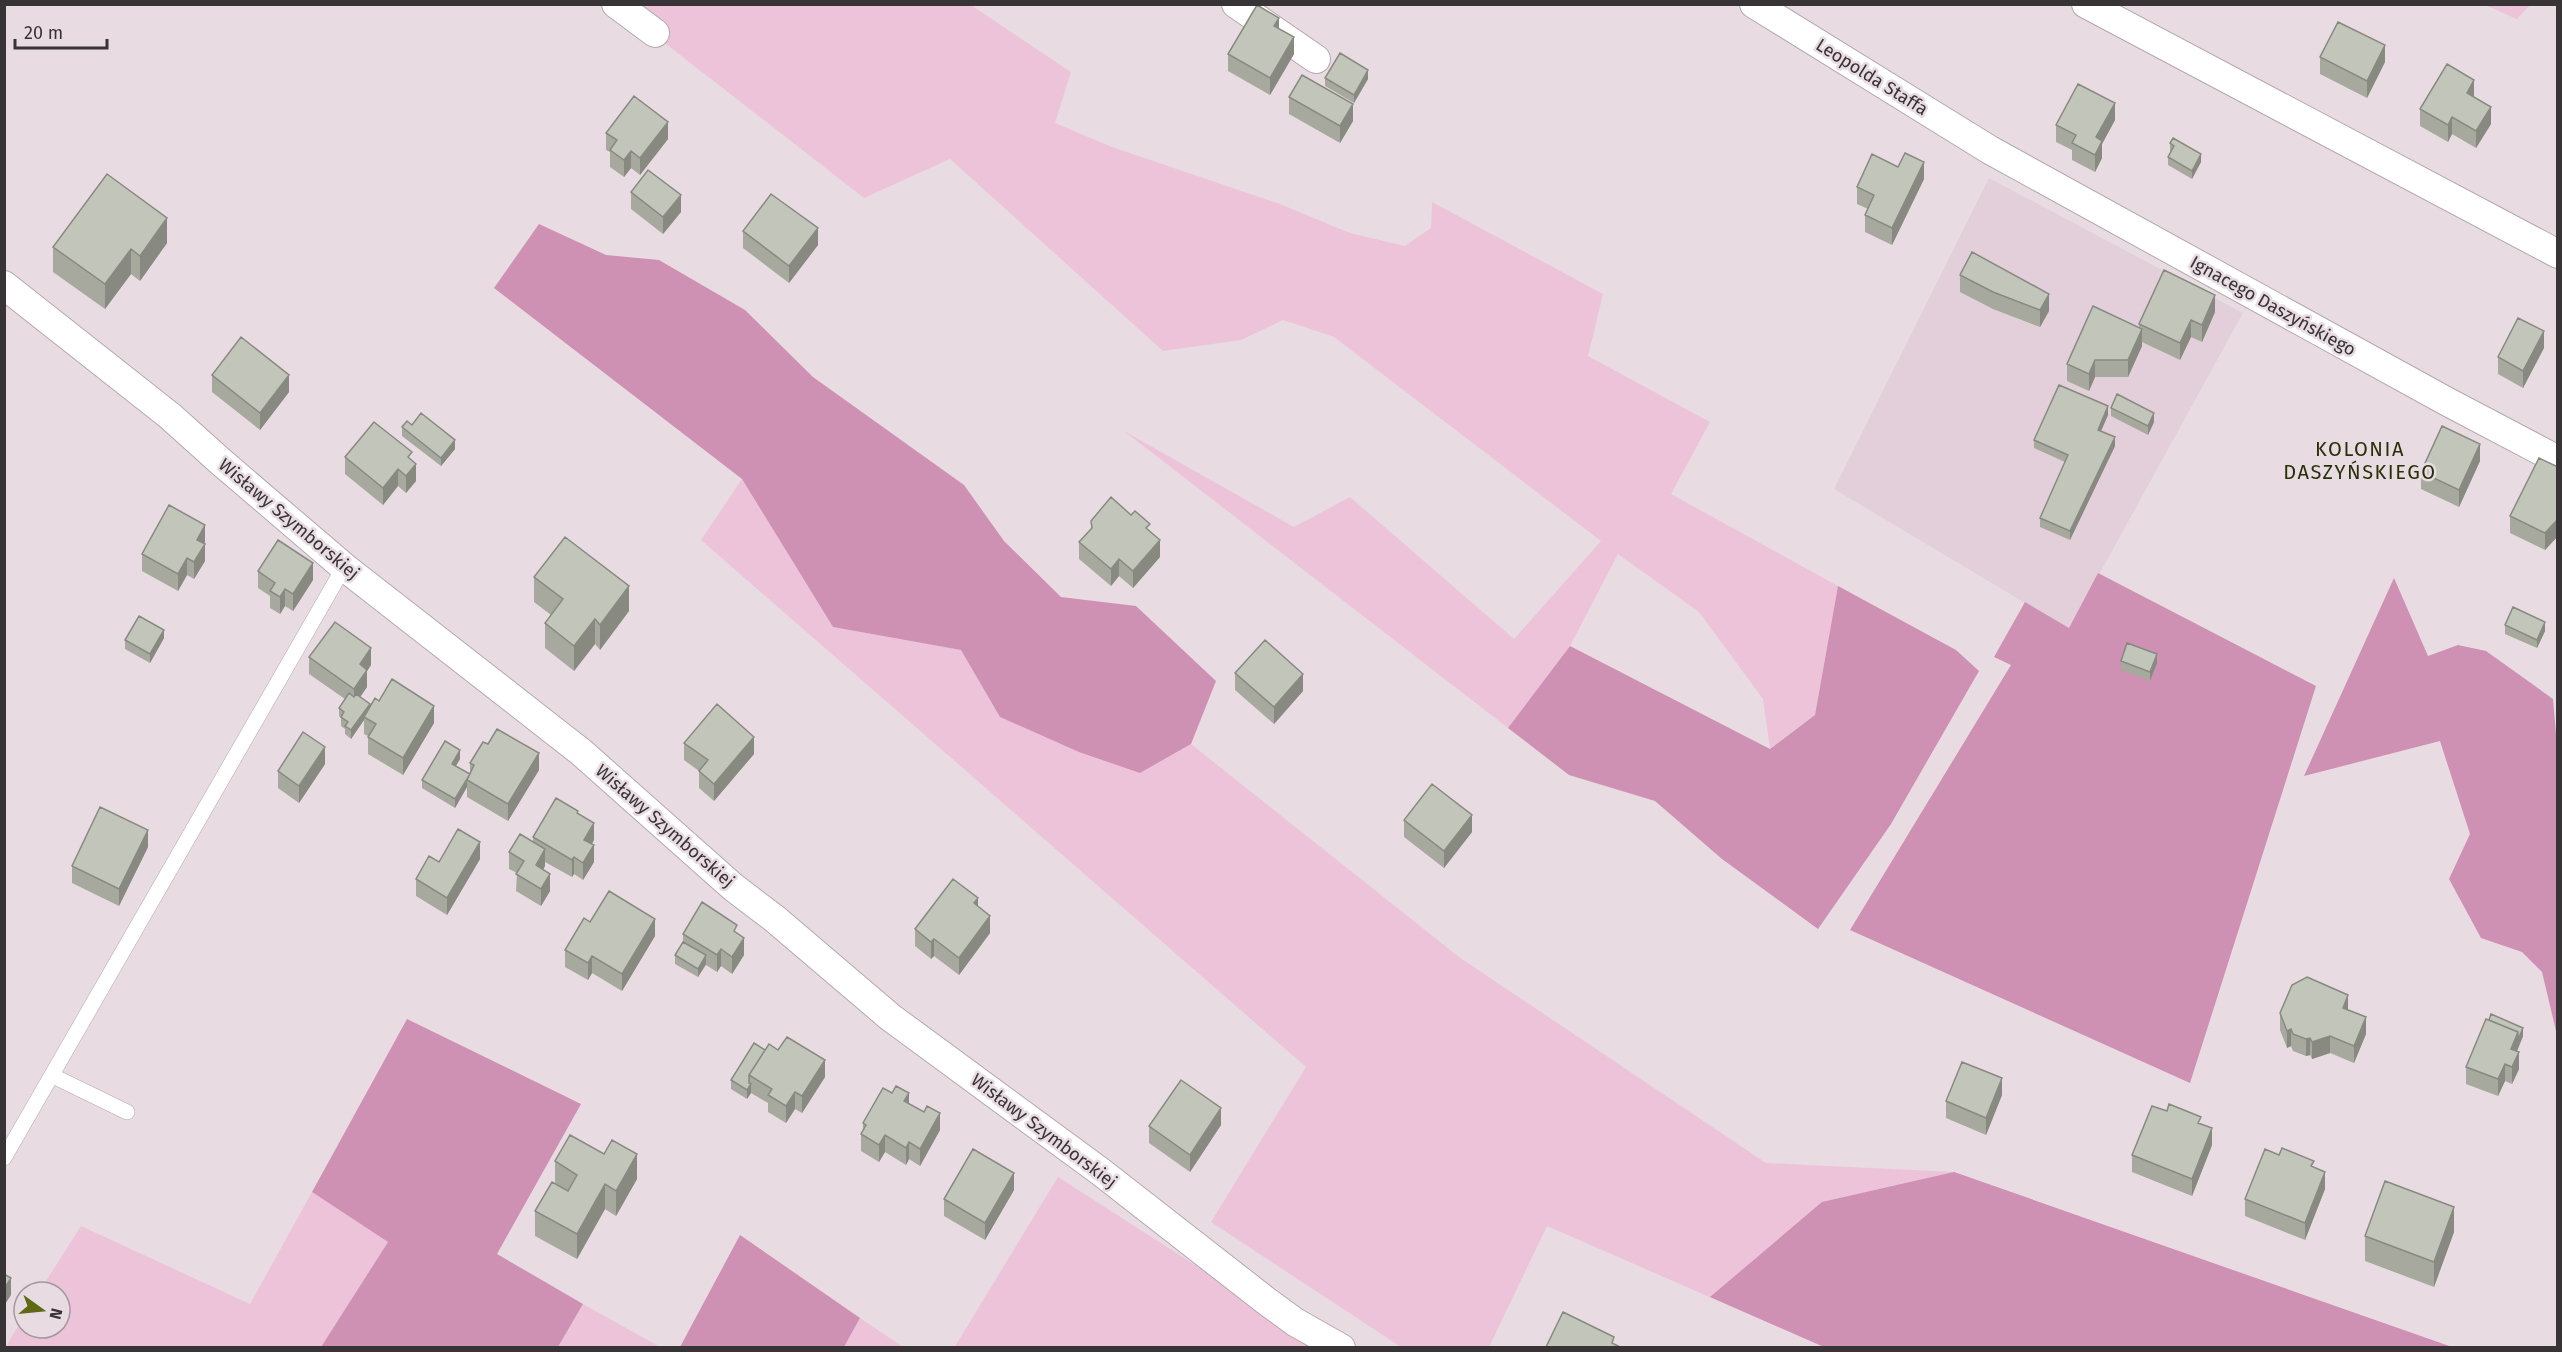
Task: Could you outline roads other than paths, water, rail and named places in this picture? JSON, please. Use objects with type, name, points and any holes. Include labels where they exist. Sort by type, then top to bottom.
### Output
[{"type":"street","points":[[616,4],[655,33]]},
{"type":"street","points":[[1236,4],[1316,59]]},
{"type":"street","name":"Leopolda Staffa","points":[[1754,4],[1990,150]]},
{"type":"street","points":[[2086,4],[2558,254]]},
{"type":"street","name":"Ignacego Daszyńskiego","points":[[1990,150],[2446,401],[2558,460]]},
{"type":"street","name":"Wisławy Szymborskiej","points":[[4,285],[170,416],[344,567],[581,752],[733,886],[784,926],[890,1017],[1101,1172],[1288,1316],[1341,1347]]},
{"type":"lane","points":[[4,1158],[344,567]]},
{"type":"lane","points":[[53,1076],[127,1112]]},
{"type":"district","name":"KOLONIA DASZYŃSKIEGO","points":[[2360,460]]}]
